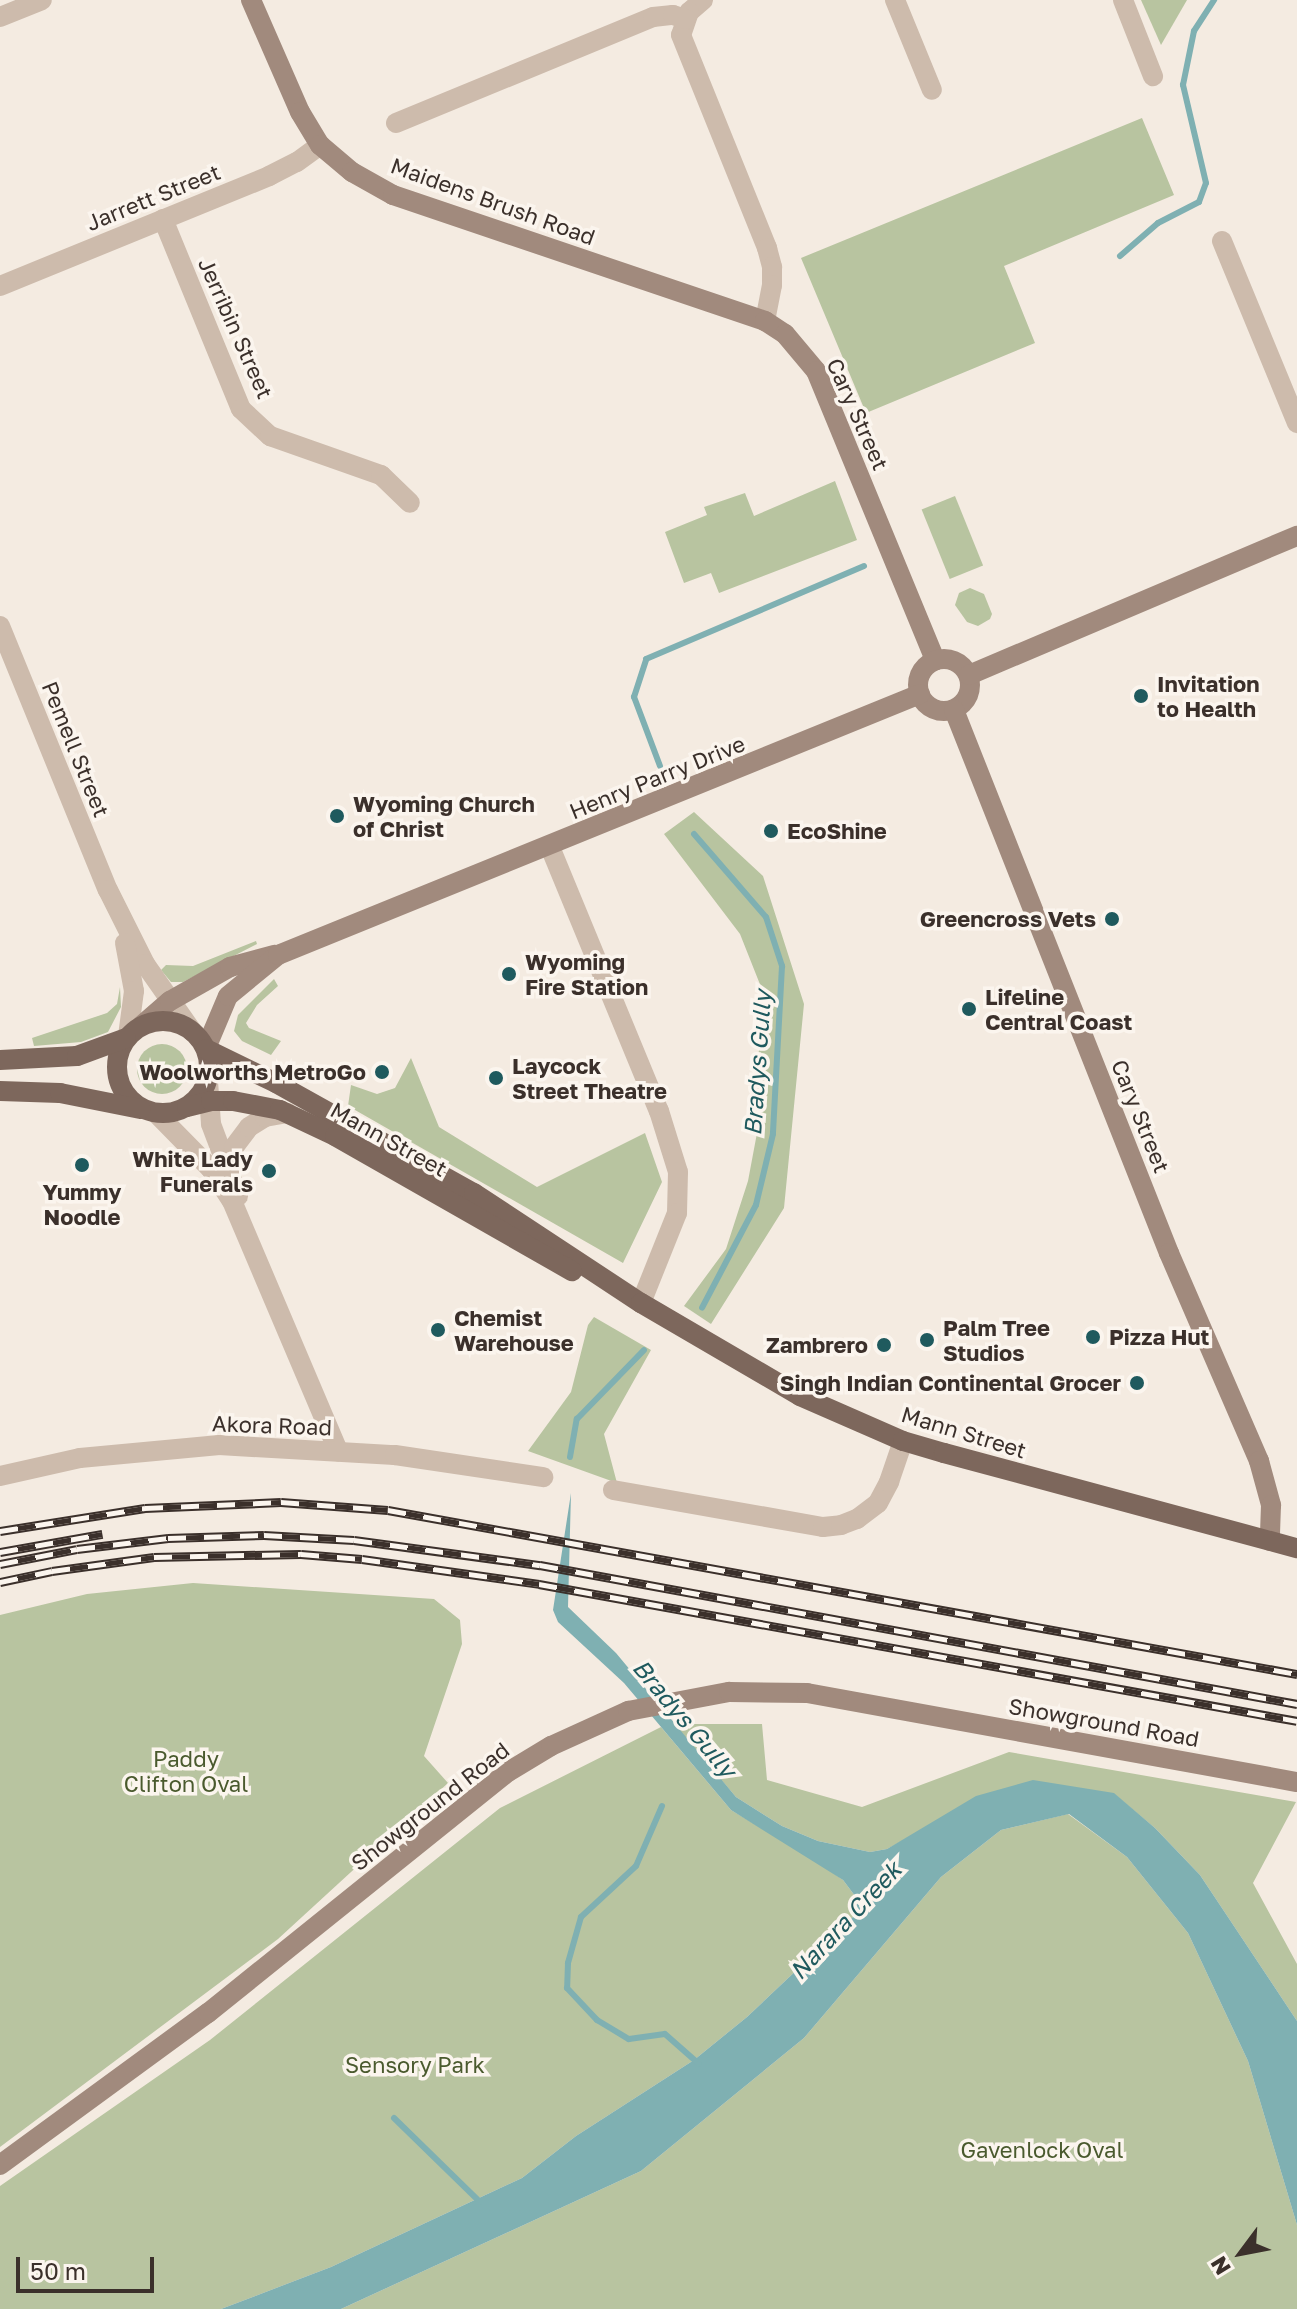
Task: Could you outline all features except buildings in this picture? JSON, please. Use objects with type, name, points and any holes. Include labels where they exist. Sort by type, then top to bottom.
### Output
[{"type":"main road","points":[[0,1060],[77,1056],[171,1021],[192,1031],[206,1049],[208,1081]]},
{"type":"main road","points":[[132,1033],[117,1059],[119,1082],[132,1101],[154,1112]]},
{"type":"main road","name":"Mann Street","points":[[206,1049],[276,1083],[474,1193],[641,1303],[800,1396],[903,1441],[1297,1548]]},
{"type":"main road","points":[[0,1091],[60,1093],[154,1112],[197,1104]]},
{"type":"main road","name":"Mann Street","points":[[197,1104],[255,1104],[288,1113],[586,1279],[641,1303]]},
{"type":"street","points":[[0,17],[42,0]]},
{"type":"street","name":"Maidens Brush Road","points":[[251,0],[281,75],[320,145],[352,172],[393,195],[765,321]]},
{"type":"street","points":[[703,0],[685,19],[683,41],[772,267],[765,321]]},
{"type":"street","points":[[895,0],[932,90]]},
{"type":"street","points":[[1123,0],[1153,76]]},
{"type":"street","points":[[396,123],[653,17],[673,15],[685,19]]},
{"type":"street","name":"Jarrett Street","points":[[0,286],[269,176],[297,162],[320,145]]},
{"type":"street","name":"Jerribin Street","points":[[163,219],[241,409],[270,436],[381,475],[410,503]]},
{"type":"street","points":[[1222,241],[1297,423]]},
{"type":"street","name":"Cary Street","points":[[765,321],[785,334],[816,371],[935,660]]},
{"type":"street","points":[[969,675],[1297,536]]},
{"type":"street","name":"Pemell Street","points":[[0,626],[108,890],[145,964],[192,1031]]},
{"type":"street","points":[[951,659],[969,675],[970,691],[954,710],[938,710],[920,694],[922,671],[935,660],[951,659]]},
{"type":"street","name":"Henry Parry Drive","points":[[132,1033],[170,1001],[239,963],[278,955],[920,694]]},
{"type":"street","name":"Cary Street","points":[[954,710],[1165,1241],[1259,1461],[1271,1505],[1270,1541]]},
{"type":"street","points":[[550,847],[659,1111],[678,1172],[677,1213],[641,1303]]},
{"type":"street","name":"Pemell Street","points":[[108,890],[133,978],[132,1033]]},
{"type":"street","name":"Henry Parry Drive","points":[[206,1049],[228,996],[278,955]]},
{"type":"street","points":[[208,1081],[197,1104],[211,1124],[230,1169],[250,1238],[338,1451]]},
{"type":"street","points":[[154,1112],[211,1169],[250,1238]]},
{"type":"street","points":[[230,1169],[234,1147],[249,1127],[265,1117],[288,1113]]},
{"type":"street","points":[[613,1490],[823,1527],[841,1525],[857,1519],[878,1503],[903,1441]]},
{"type":"street","name":"Akora Road","points":[[0,1476],[80,1458],[219,1445],[395,1455],[543,1477]]},
{"type":"street","name":"Showground Road","points":[[0,2165],[208,2013],[508,1772],[551,1746],[628,1711],[667,1701],[729,1692],[807,1693],[1297,1782]]},
{"type":"green space","points":[[1141,0],[1187,0],[1161,45]]},
{"type":"green space","points":[[1142,118],[1174,195],[1004,266],[1035,343],[866,413],[801,258]]},
{"type":"green space","points":[[835,481],[857,540],[719,593],[711,573],[684,583],[665,532],[707,515],[704,507],[745,493],[754,516]]},
{"type":"green space","points":[[955,496],[983,566],[950,579],[922,509]]},
{"type":"green space","points":[[970,588],[984,594],[992,614],[990,619],[978,626],[967,622],[955,605],[959,593]]},
{"type":"green space","points":[[694,812],[763,876],[804,1004],[784,1208],[711,1324],[684,1306],[726,1249],[748,1181],[757,1133],[754,1072],[769,1007],[740,934],[664,834]]},
{"type":"green space","points":[[256,941],[257,944],[183,982],[171,982],[161,970],[166,965],[193,966]]},
{"type":"green space","points":[[274,979],[278,986],[257,1005],[246,1023],[249,1028],[281,1041],[271,1055],[242,1041],[234,1031],[238,1015]]},
{"type":"green space","points":[[120,987],[121,1007],[108,1032],[81,1042],[34,1046],[32,1038],[107,1013],[117,1004]]},
{"type":"green space","points":[[162,1044],[180,1051],[187,1069],[180,1087],[162,1094],[144,1087],[137,1069],[144,1051]]},
{"type":"green space","points":[[411,1058],[439,1127],[537,1187],[645,1133],[662,1182],[623,1263],[348,1106],[351,1085],[377,1094],[395,1088]]},
{"type":"green space","points":[[594,1317],[651,1350],[604,1434],[617,1483],[528,1451],[571,1392],[588,1325]]},
{"type":"green space","name":"Paddy Clifton Oval","points":[[193,1583],[434,1599],[460,1620],[462,1644],[424,1756],[448,1783],[278,1939],[0,2147],[0,1615],[87,1594]]},
{"type":"green space","points":[[674,1724],[762,1724],[767,1780],[862,1807],[1009,1752],[1296,1802],[1253,1883],[1297,1964],[1297,2021],[1200,1875],[1155,1828],[1113,1793],[924,1829],[887,1849],[870,1852],[818,1841],[782,1826],[736,1797]]},
{"type":"green space","name":"Sensory Park","points":[[661,1727],[731,1810],[816,1861],[843,1880],[855,1896],[854,1916],[747,2017],[694,2060],[576,2136],[522,2178],[331,2267],[221,2309],[0,2309],[0,2186],[210,2040],[500,1808]]},
{"type":"green space","name":"Gavenlock Oval","points":[[1068,1814],[1127,1857],[1188,1933],[1248,2061],[1297,2225],[1297,2309],[341,2309],[641,2171],[804,2038],[941,1877],[1001,1830]]},
{"type":"water","points":[[571,1493],[568,1607],[616,1653],[736,1797],[782,1826],[818,1841],[870,1852],[887,1849],[976,1796],[1033,1780],[1114,1793],[1155,1828],[1200,1875],[1297,2021],[1297,2225],[1248,2061],[1188,1933],[1127,1857],[1069,1814],[1001,1830],[941,1877],[804,2038],[641,2171],[341,2309],[221,2309],[331,2267],[522,2178],[576,2136],[694,2060],[747,2017],[854,1916],[855,1896],[843,1880],[731,1810],[624,1683],[558,1622],[553,1610]]},
{"type":"waterway","name":"Bradys Gully","points":[[1120,256],[1158,223],[1199,202],[1206,183],[1183,85],[1194,31],[1214,0]]},
{"type":"waterway","name":"Bradys Gully","points":[[660,766],[634,697],[646,659],[864,566]]},
{"type":"waterway","name":"Bradys Gully","points":[[694,834],[766,917],[782,966],[773,1134],[756,1205],[702,1308]]},
{"type":"waterway","name":"Bradys Gully","points":[[570,1457],[577,1419],[644,1350]]},
{"type":"waterway","points":[[662,1806],[636,1866],[581,1917],[568,1963],[567,1988],[597,2020],[629,2039],[665,2034],[699,2064]]},
{"type":"waterway","points":[[394,2118],[480,2202]]},
{"type":"railway","points":[[0,1531],[145,1508],[281,1502],[388,1510],[1297,1674]]},
{"type":"railway","points":[[0,1552],[102,1534]]},
{"type":"railway","points":[[0,1564],[77,1549],[168,1538],[264,1535],[354,1540],[540,1565],[1297,1704]]},
{"type":"railway","points":[[0,1582],[52,1571],[154,1557],[301,1554],[362,1559],[539,1584],[1297,1721]]},
{"type":"place","name":"Invitation to Health","points":[[1141,696]]},
{"type":"place","name":"Wyoming Church of Christ","points":[[337,816]]},
{"type":"place","name":"EcoShine","points":[[771,831]]},
{"type":"place","name":"Greencross Vets","points":[[1112,919]]},
{"type":"place","name":"Wyoming Fire Station","points":[[509,974]]},
{"type":"place","name":"Lifeline Central Coast","points":[[969,1009]]},
{"type":"place","name":"Woolworths MetroGo","points":[[382,1072]]},
{"type":"place","name":"Laycock Street Theatre","points":[[496,1078]]},
{"type":"place","name":"Yummy Noodle","points":[[82,1165]]},
{"type":"place","name":"White Lady Funerals","points":[[269,1171]]},
{"type":"place","name":"Chemist Warehouse","points":[[438,1330]]},
{"type":"place","name":"Pizza Hut","points":[[1093,1337]]},
{"type":"place","name":"Palm Tree Studios","points":[[927,1340]]},
{"type":"place","name":"Zambrero","points":[[884,1345]]},
{"type":"place","name":"Singh Indian Continental Grocer","points":[[1137,1383]]},
{"type":"water label","name":"Narara Creek","points":[[845,1920]]}]
